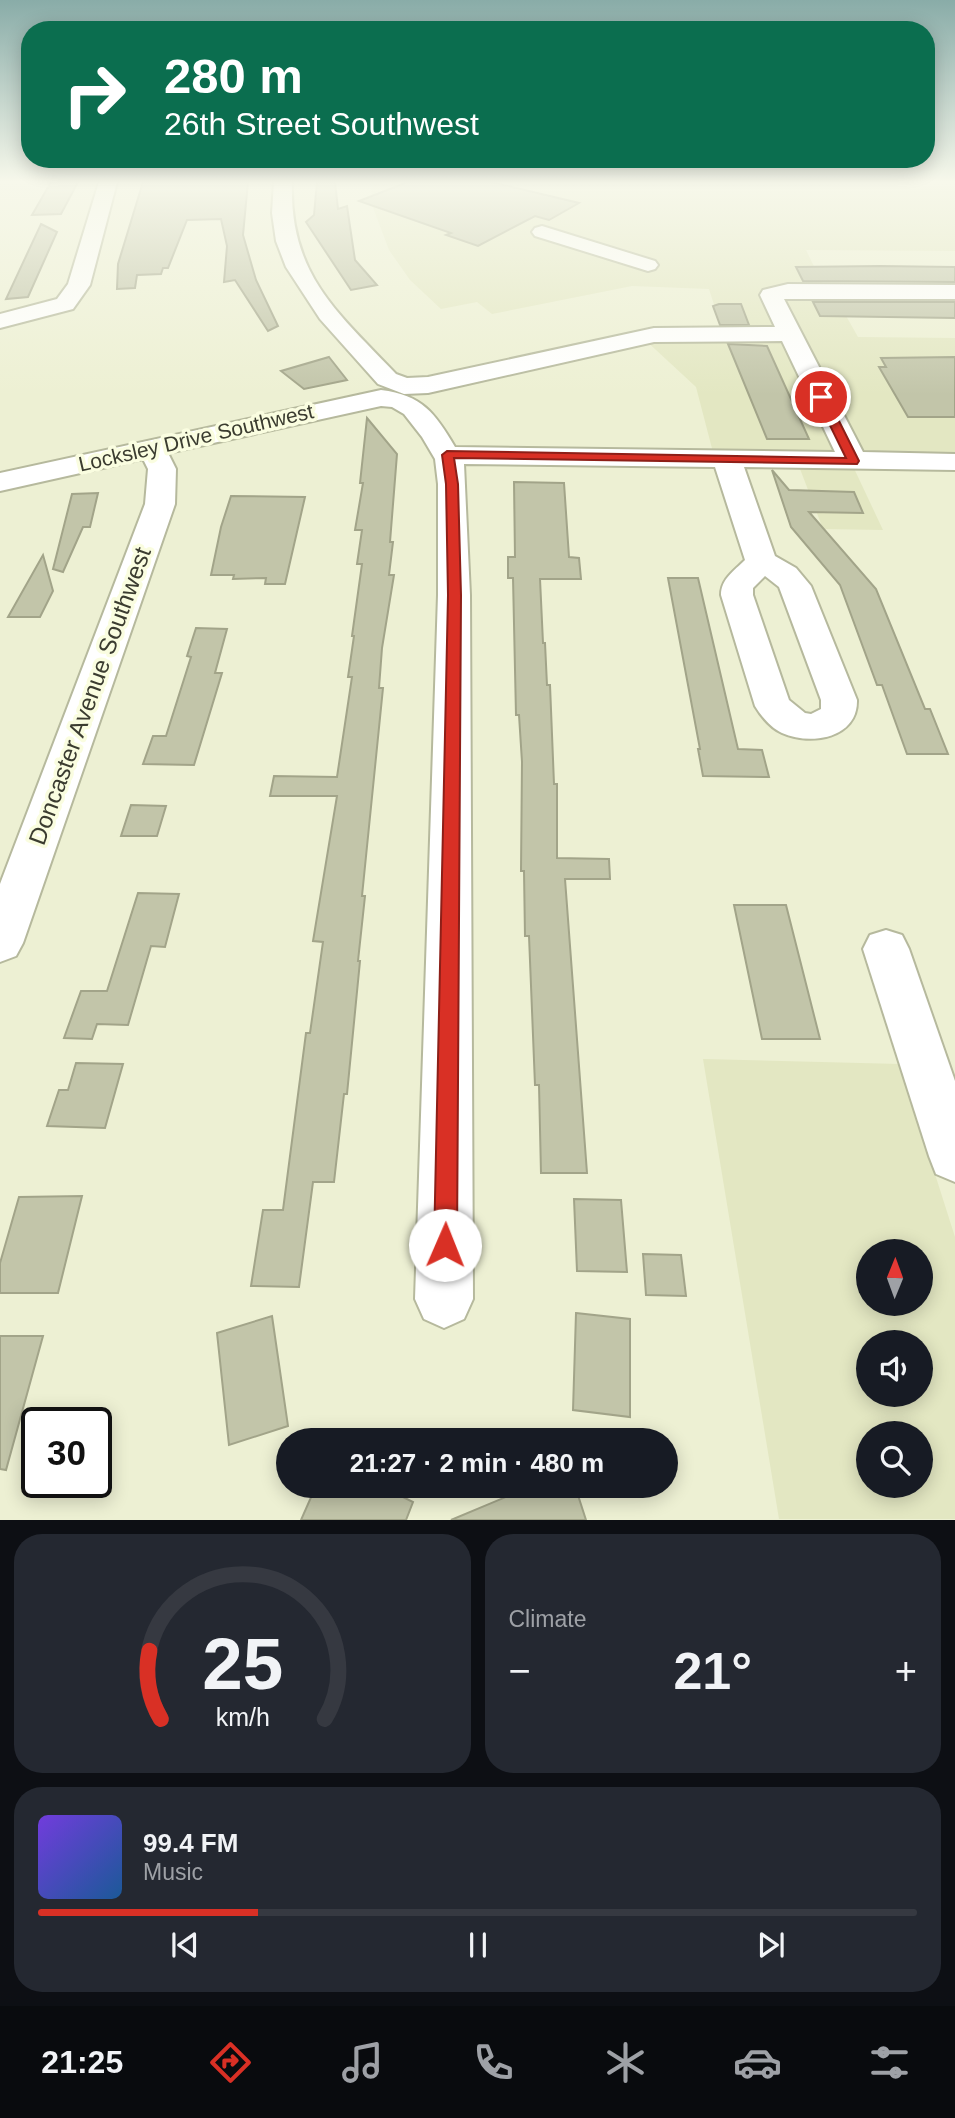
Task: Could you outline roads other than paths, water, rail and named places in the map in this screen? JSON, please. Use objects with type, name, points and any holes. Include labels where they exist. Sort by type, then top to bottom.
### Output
[{"type":"street","points":[[0,321],[65,304],[79,285],[88,253]]},
{"type":"street","points":[[290,253],[316,300],[414,408],[447,455],[452,484],[454,595],[444,1299]]},
{"type":"street","points":[[609,253],[648,265]]},
{"type":"street","points":[[853,461],[772,299],[774,293],[955,292]]},
{"type":"street","name":"Locksley Drive Southwest","points":[[0,482],[654,335],[789,334]]},
{"type":"street","name":"Doncaster Avenue Southwest","points":[[0,943],[160,505],[162,469],[152,448]]},
{"type":"street","points":[[447,455],[955,462]]},
{"type":"street","points":[[727,460],[761,562]]},
{"type":"street","points":[[886,949],[955,1156]]}]
